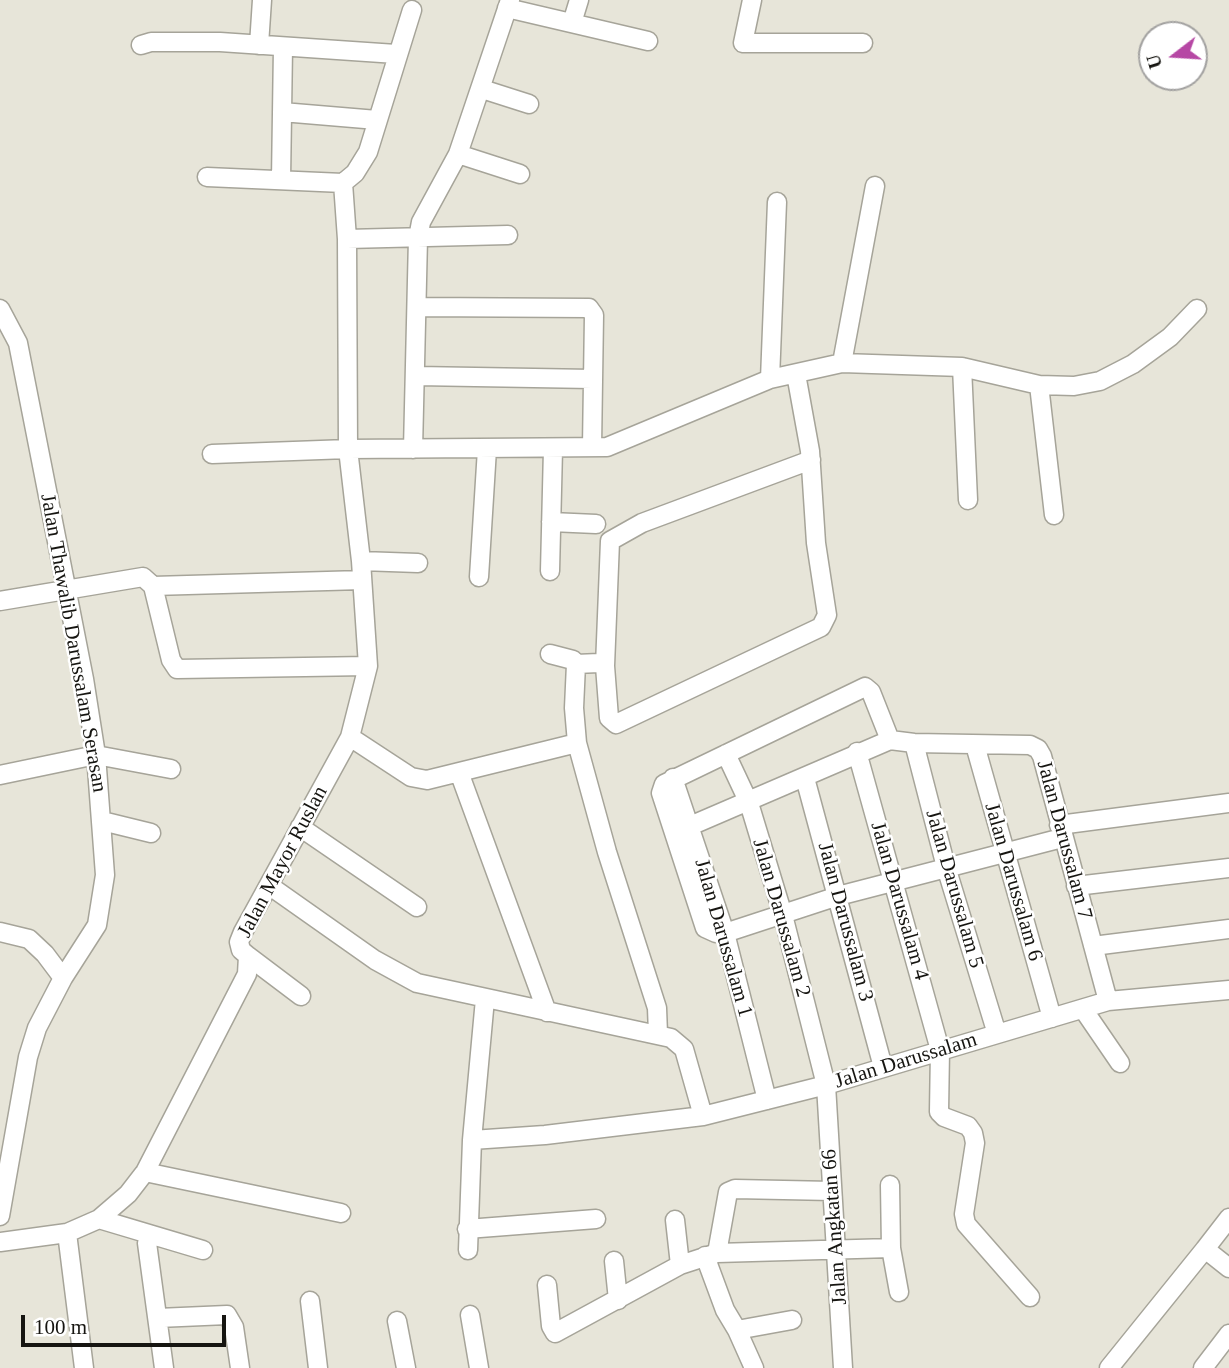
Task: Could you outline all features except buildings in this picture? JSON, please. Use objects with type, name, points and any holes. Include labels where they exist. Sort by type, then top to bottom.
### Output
[{"type":"street","points":[[259,45],[262,0]]},
{"type":"street","points":[[572,23],[579,0]]},
{"type":"street","points":[[752,0],[743,43],[863,43]]},
{"type":"street","points":[[413,449],[418,238],[421,222],[458,154],[482,89],[508,4],[648,41]]},
{"type":"street","points":[[207,177],[343,183],[355,173],[368,152],[396,54],[412,10]]},
{"type":"street","points":[[141,45],[151,42],[220,42],[396,54]]},
{"type":"street","points":[[281,180],[283,47]]},
{"type":"street","points":[[482,89],[529,104]]},
{"type":"street","points":[[282,112],[377,120]]},
{"type":"street","points":[[458,154],[520,174]]},
{"type":"street","name":"Jalan Mayor Ruslan","points":[[0,1242],[68,1233],[99,1219],[128,1195],[145,1172],[242,984],[248,956],[240,950],[239,942],[350,737],[368,666],[361,561],[348,449],[343,183]]},
{"type":"street","points":[[842,363],[875,186]]},
{"type":"street","points":[[770,379],[777,202]]},
{"type":"street","points":[[346,239],[508,235]]},
{"type":"street","points":[[417,307],[589,308],[594,315],[592,447]]},
{"type":"street","name":"Jalan Thawalib Darussalam Serasan","points":[[0,309],[18,343],[96,755],[105,874],[103,903],[97,925],[63,978],[37,1028],[28,1057],[0,1216]]},
{"type":"street","points":[[212,454],[348,449],[607,447],[770,379],[842,363],[962,367],[1039,385],[1074,386],[1100,381],[1133,364],[1170,337],[1197,309]]},
{"type":"street","points":[[962,367],[968,500]]},
{"type":"street","points":[[796,374],[811,460],[816,544],[827,615],[821,627],[616,724],[609,719],[605,666],[610,541],[642,523],[811,460]]},
{"type":"street","points":[[416,376],[592,379]]},
{"type":"street","points":[[1039,385],[1054,515]]},
{"type":"street","points":[[479,577],[487,449]]},
{"type":"street","points":[[550,571],[553,449]]},
{"type":"street","points":[[551,522],[596,524]]},
{"type":"street","points":[[361,561],[418,563]]},
{"type":"street","points":[[0,601],[143,577],[153,586],[171,660],[177,669],[368,666]]},
{"type":"street","points":[[153,586],[362,580]]},
{"type":"street","points":[[550,654],[573,660],[576,664],[574,708],[577,743],[607,852],[655,1000],[658,1034]]},
{"type":"street","points":[[576,664],[599,663],[605,666]]},
{"type":"street","points":[[890,740],[871,692],[865,687],[673,778],[661,788],[703,924],[710,932],[725,933],[838,896],[895,883],[1003,852],[1060,831],[1229,803]]},
{"type":"street","points":[[350,737],[411,777],[445,778],[459,772],[577,743]]},
{"type":"street","name":"Jalan Darussalam 7","points":[[690,826],[749,803],[857,752],[890,740],[914,743],[1030,745],[1038,749],[1108,1002]]},
{"type":"street","name":"Jalan Darussalam 5","points":[[914,743],[946,867],[997,1034]]},
{"type":"street","name":"Jalan Darussalam 6","points":[[975,745],[1052,1018]]},
{"type":"street","name":"Jalan Darussalam 4","points":[[857,752],[940,1050],[939,1112],[944,1118],[968,1126],[975,1143],[964,1214],[965,1224],[1030,1297]]},
{"type":"street","name":"Jalan Darussalam 2","points":[[726,754],[749,803],[783,915],[826,1086]]},
{"type":"street","points":[[0,775],[96,755],[171,769]]},
{"type":"street","points":[[459,772],[547,1012]]},
{"type":"street","name":"Jalan Darussalam 1","points":[[673,778],[725,933],[767,1100]]},
{"type":"street","name":"Jalan Darussalam 3","points":[[805,778],[883,1067]]},
{"type":"street","points":[[102,821],[150,833]]},
{"type":"street","points":[[300,827],[417,907]]},
{"type":"street","points":[[1076,886],[1229,868]]},
{"type":"street","points":[[270,886],[395,972],[417,983],[658,1034],[678,1042],[684,1049],[704,1116]]},
{"type":"street","points":[[1093,946],[1229,929]]},
{"type":"street","points":[[0,932],[29,939],[45,954],[63,978]]},
{"type":"street","points":[[248,956],[301,996]]},
{"type":"street","name":"Jalan Darussalam","points":[[472,1140],[545,1135],[704,1116],[826,1086],[1108,1002],[1229,990]]},
{"type":"street","points":[[468,1250],[472,1140],[485,999]]},
{"type":"street","points":[[1083,1009],[1119,1063]]},
{"type":"street","name":"Jalan Angkatan 66","points":[[826,1086],[843,1368]]},
{"type":"street","points":[[145,1172],[341,1213]]},
{"type":"street","points":[[890,1185],[891,1248],[899,1292]]},
{"type":"street","points":[[754,1368],[725,1310],[711,1255],[728,1192],[735,1189],[832,1191]]},
{"type":"street","points":[[1109,1368],[1229,1218]]},
{"type":"street","points":[[99,1219],[203,1250]]},
{"type":"street","points":[[467,1228],[596,1219]]},
{"type":"street","points":[[675,1220],[680,1265]]},
{"type":"street","points":[[68,1233],[84,1368]]},
{"type":"street","points":[[146,1243],[164,1368]]},
{"type":"street","points":[[547,1285],[551,1326],[555,1333],[680,1265],[711,1255],[891,1248]]},
{"type":"street","points":[[1205,1249],[1229,1268]]},
{"type":"street","points":[[614,1261],[618,1300]]},
{"type":"street","points":[[310,1301],[318,1368]]},
{"type":"street","points":[[158,1318],[226,1315],[234,1326],[240,1368]]},
{"type":"street","points":[[470,1315],[479,1368]]},
{"type":"street","points":[[737,1330],[792,1320]]},
{"type":"street","points":[[397,1321],[406,1368]]},
{"type":"street","points":[[1203,1368],[1229,1334]]}]
